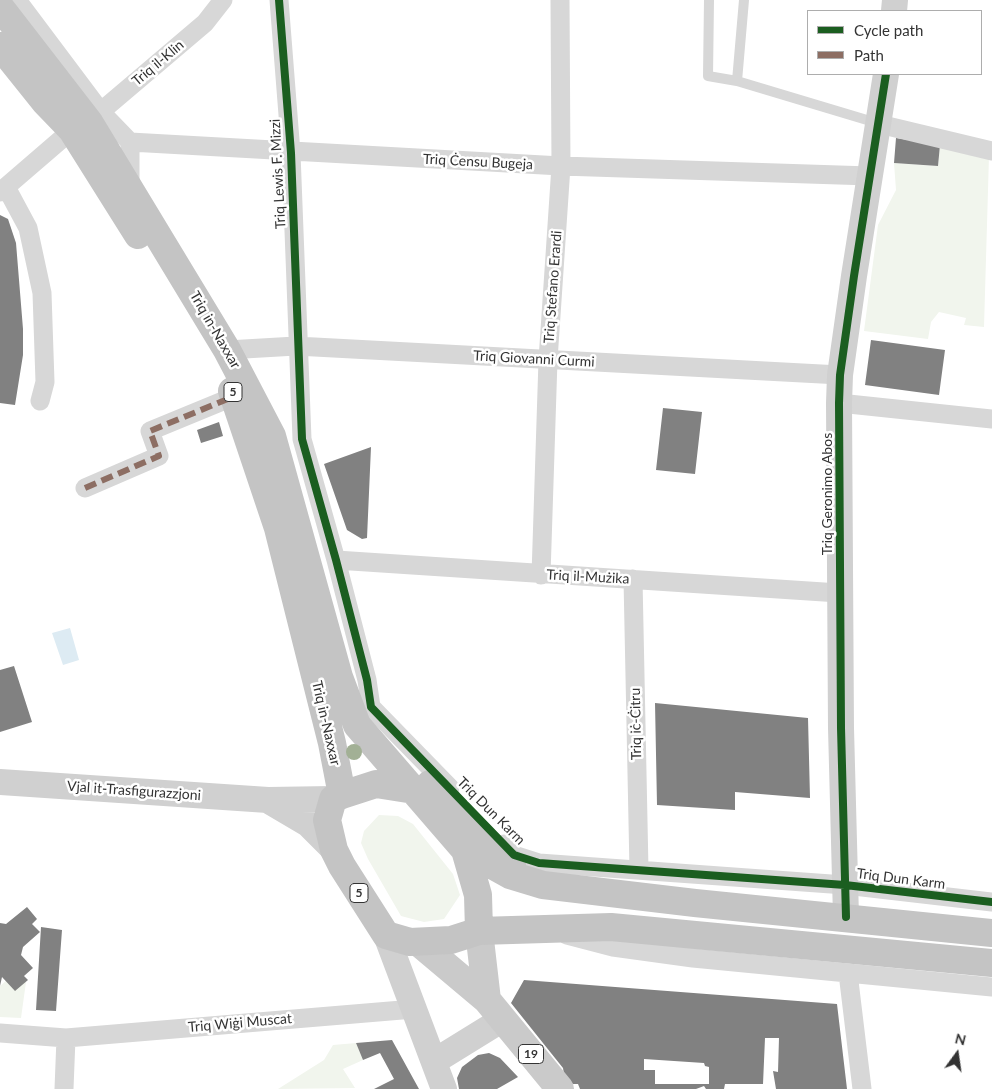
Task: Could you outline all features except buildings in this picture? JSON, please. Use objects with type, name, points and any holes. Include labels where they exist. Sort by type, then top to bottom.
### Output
[{"type":"highway","name":"Triq in-Naxxar","points":[[0,7],[87,121],[130,186],[227,350],[272,436],[339,676],[357,725],[465,850],[478,895],[480,931]]},
{"type":"highway","name":"Triq in-Naxxar","points":[[0,46],[45,102],[87,121],[235,396],[278,528],[332,743],[338,797],[327,820],[334,850],[386,935]]},
{"type":"highway","points":[[339,676],[364,717],[506,861],[553,886]]},
{"type":"highway","points":[[338,797],[376,784],[414,790]]},
{"type":"highway","points":[[465,850],[510,875],[553,886],[695,903],[992,933]]},
{"type":"highway","points":[[386,935],[410,942],[418,942],[451,940],[480,931],[611,927],[992,963]]},
{"type":"main road","name":"Triq in-Naxxar","points":[[480,931],[495,1009]]},
{"type":"main road","points":[[418,942],[495,1009]]},
{"type":"main road","name":"19","points":[[495,1009],[560,1089]]},
{"type":"street","name":"Triq in-Naxxar","points":[[18,0],[87,121],[130,142]]},
{"type":"street","name":"Triq il-Klin","points":[[3,190],[205,23],[222,0]]},
{"type":"street","name":"Triq Lewis F. Mizzi","points":[[280,0],[291,153],[296,346]]},
{"type":"street","name":"Triq Stefano Erardi","points":[[541,575],[548,360],[561,166],[560,0]]},
{"type":"street","name":"Triq Geronimo Abos","points":[[846,917],[839,593],[840,375],[886,75]]},
{"type":"street","points":[[879,124],[992,151]]},
{"type":"street","name":"Triq Ċensu Bugeja","points":[[130,142],[291,153],[561,166],[870,176]]},
{"type":"street","points":[[130,142],[130,186]]},
{"type":"street","points":[[3,190],[28,228],[42,292],[45,382],[40,402]]},
{"type":"street","name":"Triq Giovanni Curmi","points":[[227,350],[296,346],[840,375]]},
{"type":"street","name":"Triq Dun Karm","points":[[296,346],[302,438],[367,680],[371,707],[514,854],[539,863],[697,876],[845,885],[992,902]]},
{"type":"street","points":[[85,488],[159,456],[150,430],[235,396]]},
{"type":"street","points":[[839,403],[992,419]]},
{"type":"street","name":"Triq il-Mużika","points":[[336,560],[541,575],[633,579],[839,593]]},
{"type":"street","name":"Triq iċ-Ċitru","points":[[633,579],[639,870]]},
{"type":"street","name":"Vjal it-Trasfigurazzjoni","points":[[0,782],[268,800],[338,797]]},
{"type":"street","name":"Vjal it-Trasfigurazzjoni","points":[[268,800],[308,824],[334,850]]},
{"type":"street","points":[[551,930],[613,947],[693,958],[992,987]]},
{"type":"street","points":[[386,935],[444,1089]]},
{"type":"street","points":[[848,973],[862,1089]]},
{"type":"street","name":"Triq Wiġi Muscat","points":[[0,1033],[66,1038],[414,1009]]},
{"type":"street","points":[[434,1060],[495,1009]]},
{"type":"street","points":[[64,1089],[66,1038]]},
{"type":"lane","points":[[709,0],[708,76],[737,81],[879,124]]},
{"type":"lane","points":[[737,81],[744,0]]},
{"type":"shaded area","points":[[940,145],[989,156],[984,327],[964,325],[966,318],[939,312],[931,322],[928,339],[864,331],[878,225],[896,190],[894,163],[938,166]]},
{"type":"shaded area","points":[[70,628],[79,660],[63,665],[52,633]]},
{"type":"shaded area","points":[[379,815],[398,816],[413,824],[453,874],[460,895],[444,919],[424,922],[401,916],[368,859],[361,843],[364,831]]},
{"type":"shaded area","points":[[6,981],[26,982],[21,1018],[0,1017],[0,986]]},
{"type":"shaded area","points":[[356,1043],[363,1060],[343,1069],[355,1088],[278,1089],[324,1060],[333,1045]]},
{"type":"marked path","points":[[85,488],[159,456],[150,431],[235,396]]},
{"type":"cycle path","points":[[279,0],[291,153],[302,439],[367,680],[371,707],[514,855],[539,863],[845,885],[992,902]]},
{"type":"cycle path","points":[[846,917],[841,728],[840,375],[886,75]]}]
